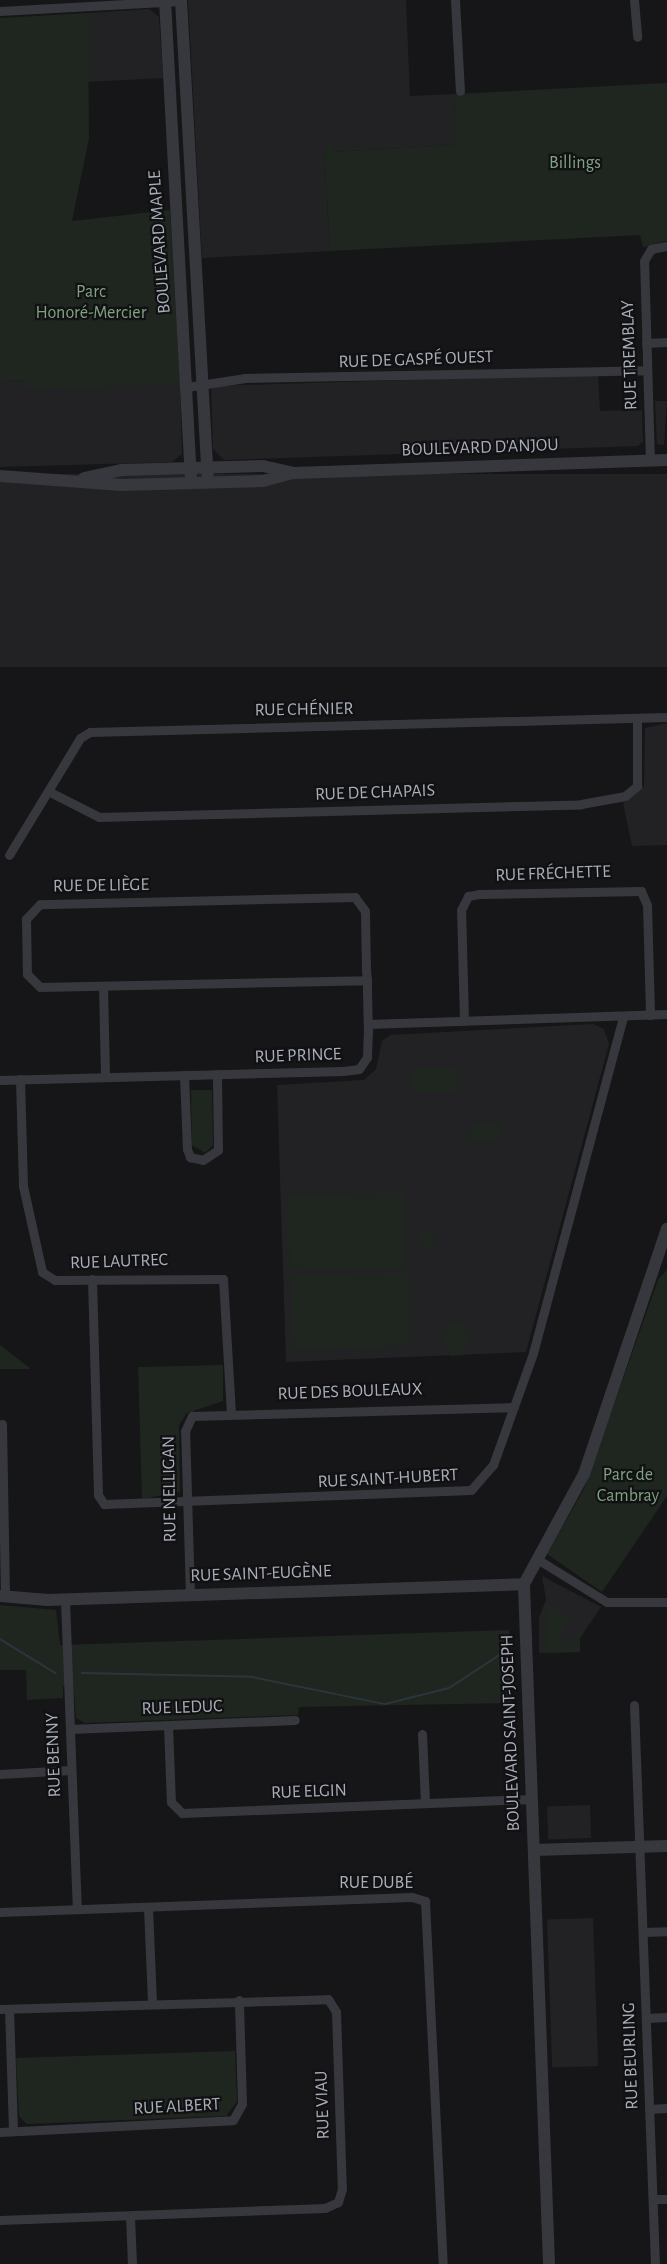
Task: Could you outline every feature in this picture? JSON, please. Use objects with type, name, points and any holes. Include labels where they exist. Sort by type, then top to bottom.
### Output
[{"type":"street","points":[[0,11],[181,0]]},
{"type":"street","name":"BOULEVARD MAPLE","points":[[181,0],[208,482]]},
{"type":"street","points":[[455,0],[460,91]]},
{"type":"street","points":[[634,0],[637,36]]},
{"type":"street","name":"BOULEVARD MAPLE","points":[[165,1],[191,483]]},
{"type":"street","points":[[168,58],[184,57]]},
{"type":"street","points":[[172,140],[189,139]]},
{"type":"street","points":[[174,171],[190,171]]},
{"type":"street","points":[[178,245],[195,244]]},
{"type":"street","name":"RUE TREMBLAY","points":[[650,461],[644,261],[649,250],[667,246]]},
{"type":"street","points":[[181,293],[198,292]]},
{"type":"street","points":[[184,337],[200,336]]},
{"type":"street","points":[[646,343],[667,342]]},
{"type":"street","name":"RUE DE GASPÉ OUEST","points":[[187,387],[202,383],[229,381],[647,370]]},
{"type":"street","name":"BOULEVARD D'ANJOU","points":[[0,485],[19,480],[84,478],[122,470],[263,466],[294,472],[667,460]]},
{"type":"street","name":"BOULEVARD D'ANJOU","points":[[84,478],[122,485],[263,481],[294,472]]},
{"type":"street","name":"BOULEVARD D'ANJOU","points":[[0,476],[19,480]]},
{"type":"street","name":"RUE CHÉNIER","points":[[9,855],[80,738],[93,732],[667,717]]},
{"type":"street","name":"RUE DE CHAPAIS","points":[[48,791],[99,817],[580,804],[625,796],[637,786],[637,718]]},
{"type":"street","name":"RUE FRÉCHETTE","points":[[464,1022],[461,910],[468,896],[491,893],[641,891],[647,904],[650,1015]]},
{"type":"street","name":"RUE DE LIÈGE","points":[[367,980],[44,988],[32,983],[26,958],[30,909],[44,903],[355,897],[365,912],[367,980],[368,1024]]},
{"type":"street","points":[[103,987],[105,1077]]},
{"type":"street","points":[[368,1024],[667,1014]]},
{"type":"street","name":"RUE SAINT-HUBERT","points":[[92,1279],[99,1499],[109,1505],[466,1492],[487,1476],[536,1344],[623,1016]]},
{"type":"street","name":"RUE PRINCE","points":[[0,1080],[356,1070],[367,1057],[368,1024]]},
{"type":"street","points":[[184,1075],[187,1149],[190,1157],[203,1160],[214,1156],[219,1146],[217,1074]]},
{"type":"street","name":"RUE LAUTREC","points":[[20,1079],[23,1186],[41,1269],[55,1280],[223,1279],[231,1412]]},
{"type":"street","name":"BOULEVARD SAINT-JOSEPH","points":[[549,2264],[524,1584],[584,1474],[663,1262],[667,1229]]},
{"type":"street","name":"RUE DES BOULEAUX","points":[[189,1419],[231,1412],[514,1407]]},
{"type":"street","name":"RUE NELLIGAN","points":[[189,1419],[187,1503],[190,1595]]},
{"type":"street","points":[[2,1424],[3,1597]]},
{"type":"street","points":[[537,1559],[607,1602],[667,1602]]},
{"type":"street","name":"RUE SAINT-EUGÈNE","points":[[3,1597],[64,1600],[524,1584]]},
{"type":"street","name":"RUE BENNY","points":[[64,1600],[77,1909]]},
{"type":"street","name":"RUE BEURLING","points":[[634,1705],[655,2264]]},
{"type":"street","name":"RUE LEDUC","points":[[70,1729],[295,1720]]},
{"type":"street","name":"RUE ELGIN","points":[[168,1725],[172,1805],[182,1813],[532,1799]]},
{"type":"street","points":[[422,1734],[425,1803]]},
{"type":"street","points":[[0,1774],[71,1770]]},
{"type":"street","points":[[534,1850],[667,1846]]},
{"type":"street","name":"RUE DUBÉ","points":[[0,1912],[412,1897],[427,1904],[443,2264]]},
{"type":"street","points":[[148,1907],[152,2003]]},
{"type":"street","points":[[643,1932],[667,1931]]},
{"type":"street","name":"RUE VIAU","points":[[0,2220],[325,2208],[340,2199],[333,2003],[319,1997],[5,2009]]},
{"type":"street","name":"RUE ALBERT","points":[[0,2132],[233,2120],[242,2104],[238,2000]]},
{"type":"street","points":[[5,2009],[14,2131]]},
{"type":"street","points":[[646,2018],[667,2017]]},
{"type":"street","points":[[649,2109],[667,2108]]},
{"type":"street","points":[[653,2199],[667,2199]]},
{"type":"street","points":[[130,2216],[132,2264]]},
{"type":"shaded area","points":[[188,0],[406,0],[410,96],[455,94],[457,145],[333,152],[324,147],[330,251],[202,258]]},
{"type":"shaded area","points":[[149,9],[159,17],[163,78],[85,82],[88,13]]},
{"type":"shaded area","points":[[598,374],[600,411],[642,410],[643,442],[638,446],[224,460],[213,449],[211,386]]},
{"type":"shaded area","points":[[25,380],[25,389],[180,382],[182,454],[172,462],[0,467],[0,381]]},
{"type":"shaded area","points":[[655,401],[667,401],[664,445],[657,444]]},
{"type":"shaded area","points":[[0,474],[667,474],[667,667],[0,667]]},
{"type":"shaded area","points":[[667,723],[667,845],[632,846],[623,803],[644,786],[645,728]]},
{"type":"shaded area","points":[[593,1024],[604,1029],[609,1044],[526,1352],[286,1362],[277,1085],[364,1080],[376,1069],[382,1041],[390,1035]]},
{"type":"shaded area","points":[[542,1576],[601,1607],[580,1638],[580,1652],[539,1653],[539,1617],[546,1600]]},
{"type":"shaded area","points":[[590,1805],[591,1838],[548,1839],[547,1807]]},
{"type":"shaded area","points":[[593,1918],[598,2066],[552,2068],[547,1920]]},
{"type":"green space","name":"Parc Honoré-Mercier","points":[[88,13],[89,138],[72,221],[170,210],[180,382],[175,385],[25,389],[25,380],[0,381],[0,18]]},
{"type":"green space","name":"Billings","points":[[667,83],[667,241],[643,247],[640,235],[330,251],[324,147],[332,146],[333,152],[456,145],[455,94]]},
{"type":"green space","points":[[413,1068],[457,1068],[457,1092],[413,1092]]},
{"type":"green space","points":[[191,1090],[212,1090],[213,1145],[205,1153],[192,1145]]},
{"type":"green space","points":[[500,1123],[501,1140],[470,1142],[469,1125]]},
{"type":"green space","points":[[404,1192],[407,1267],[290,1271],[287,1196]]},
{"type":"green space","points":[[427,1230],[433,1233],[436,1239],[433,1245],[427,1248],[421,1245],[418,1239],[421,1233]]},
{"type":"green space","name":"Parc de Cambray","points":[[667,1270],[667,1496],[602,1592],[547,1554],[584,1489],[658,1280]]},
{"type":"green space","points":[[408,1272],[411,1346],[294,1350],[291,1276]]},
{"type":"green space","points":[[449,1322],[473,1328],[463,1355],[451,1356],[442,1342]]},
{"type":"green space","points":[[0,1345],[31,1369],[0,1369]]},
{"type":"green space","points":[[223,1365],[223,1401],[187,1413],[179,1425],[180,1492],[142,1499],[138,1367]]},
{"type":"green space","points":[[547,1603],[571,1617],[558,1636],[564,1640],[574,1641],[589,1624],[580,1638],[580,1652],[545,1653]]},
{"type":"green space","points":[[0,1605],[56,1610],[60,1645],[509,1630],[511,1703],[299,1707],[298,1715],[85,1723],[76,1718],[74,1692],[63,1686],[63,1698],[27,1700],[26,1670],[0,1670]]},
{"type":"green space","points":[[235,2051],[237,2102],[226,2116],[27,2124],[19,2116],[16,2058]]},
{"type":"waterway","points":[[0,1639],[55,1673]]},
{"type":"waterway","points":[[82,1673],[252,1677],[385,1704],[449,1688],[504,1652]]}]
